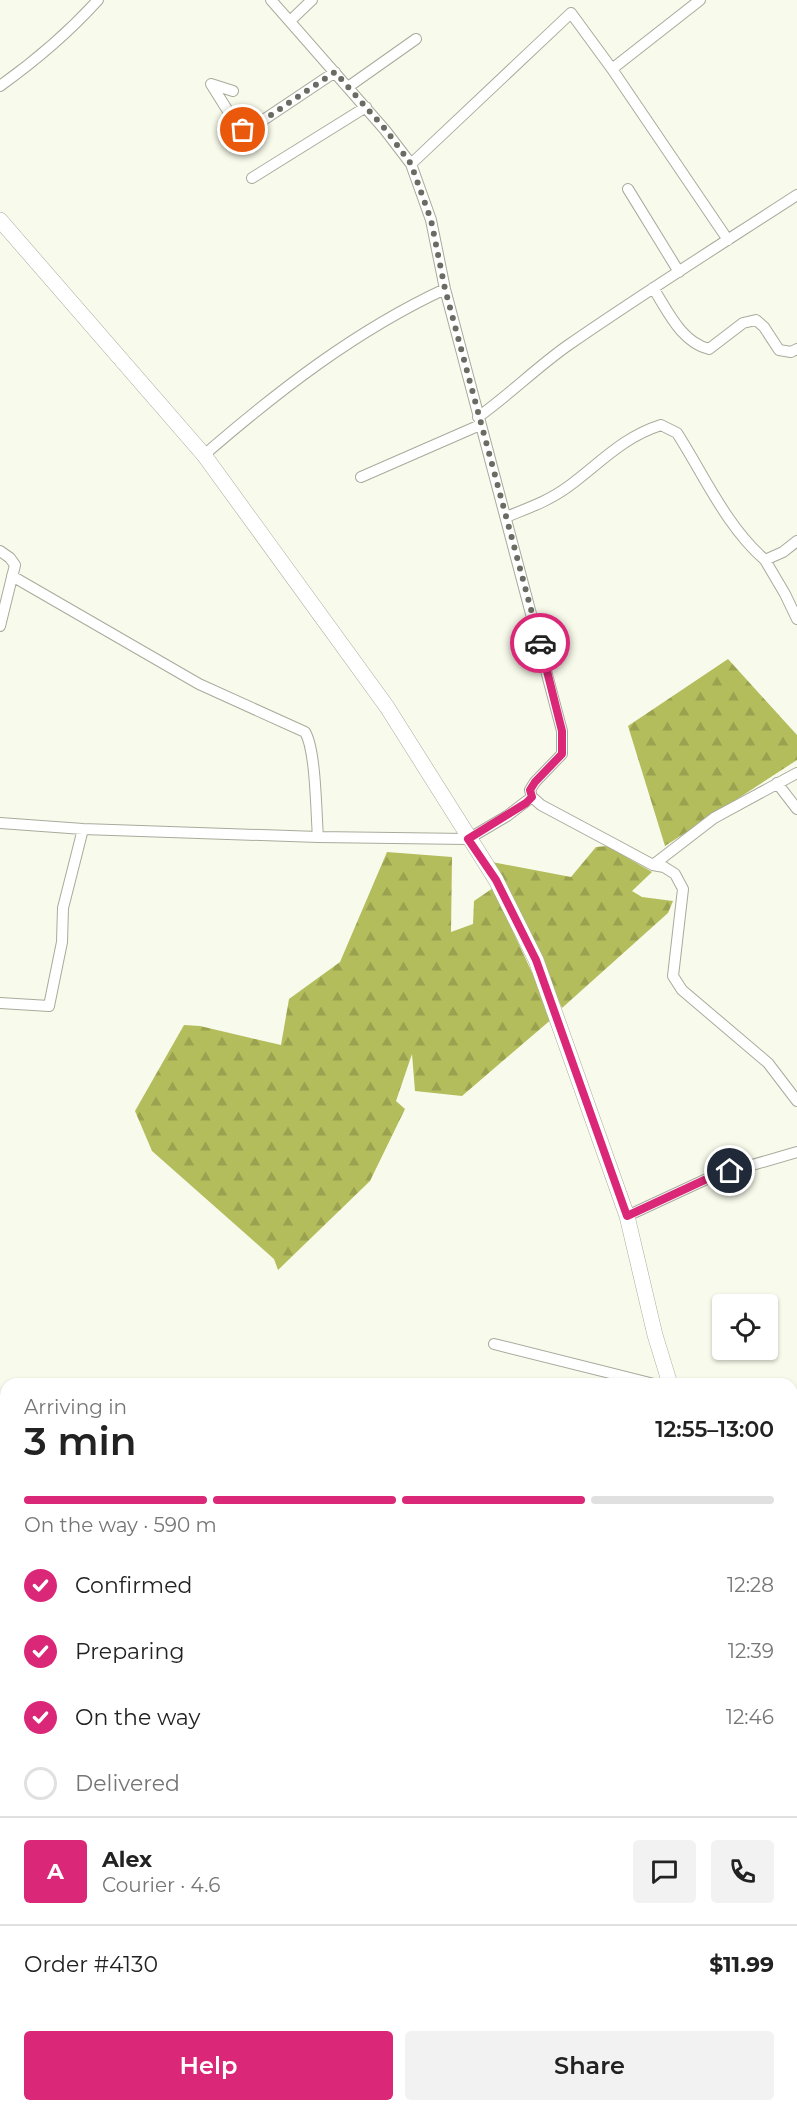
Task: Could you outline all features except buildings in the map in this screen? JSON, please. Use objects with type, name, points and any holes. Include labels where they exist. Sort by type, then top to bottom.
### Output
[{"type":"street","points":[[0,86],[26,67],[79,21],[98,0]]},
{"type":"street","points":[[271,0],[366,106],[411,164],[431,220],[445,289],[562,731],[562,754],[535,782],[530,790],[532,797],[541,805],[653,865],[664,867],[675,874],[683,889],[674,976],[682,990],[768,1063],[797,1101]]},
{"type":"street","points":[[290,21],[312,0]]},
{"type":"street","points":[[612,69],[700,0]]},
{"type":"street","points":[[411,164],[571,13],[612,69],[728,240]]},
{"type":"street","points":[[348,87],[416,39]]},
{"type":"street","points":[[232,91],[211,84],[238,127],[243,130],[250,129],[335,72]]},
{"type":"street","points":[[252,178],[366,106]]},
{"type":"street","points":[[628,189],[679,272]]},
{"type":"street","points":[[362,477],[479,421],[518,384],[566,347],[797,195]]},
{"type":"street","points":[[0,220],[204,455],[387,707],[468,839],[496,880],[536,960],[627,1216],[667,1378]]},
{"type":"street","points":[[653,288],[686,337],[698,346],[709,349],[743,323],[756,320],[764,327],[779,350],[791,352],[797,349]]},
{"type":"street","points":[[204,455],[254,412],[357,337],[409,306],[445,289]]},
{"type":"street","points":[[506,517],[542,503],[567,488],[624,441],[662,425],[677,433],[736,527],[751,548],[765,560],[797,619]]},
{"type":"street","points":[[765,560],[783,552],[797,541]]},
{"type":"street","points":[[0,550],[15,565],[0,626]]},
{"type":"street","points":[[12,576],[199,684],[305,732],[312,760],[318,837]]},
{"type":"street","points":[[653,865],[714,818],[797,773]]},
{"type":"street","points":[[777,783],[797,809]]},
{"type":"street","points":[[0,823],[82,829],[318,837],[468,839],[507,816],[532,797]]},
{"type":"street","points":[[0,1003],[49,1006],[62,942],[63,908],[82,829]]},
{"type":"street","points":[[627,1216],[711,1177],[797,1152]]},
{"type":"street","points":[[494,1344],[630,1378]]},
{"type":"green space","points":[[728,659],[797,735],[797,760],[665,846],[628,726]]},
{"type":"green space","points":[[607,846],[652,872],[632,891],[642,897],[673,901],[668,913],[562,1008],[492,862],[571,877],[596,847]]},
{"type":"green space","points":[[387,852],[452,857],[451,932],[473,924],[474,901],[493,888],[553,1018],[462,1096],[415,1091],[412,1054],[396,1101],[405,1109],[370,1181],[278,1270],[274,1259],[152,1151],[135,1111],[184,1025],[200,1026],[281,1045],[289,999],[340,962]]},
{"type":"way so far","points":[[243,130],[250,129],[335,72],[386,130],[411,164],[431,220],[445,289],[480,425],[540,643]]},
{"type":"route","points":[[540,643],[562,731],[562,754],[535,782],[530,790],[532,797],[526,803],[468,839],[496,880],[536,960],[627,1216],[711,1177],[730,1171]]}]
